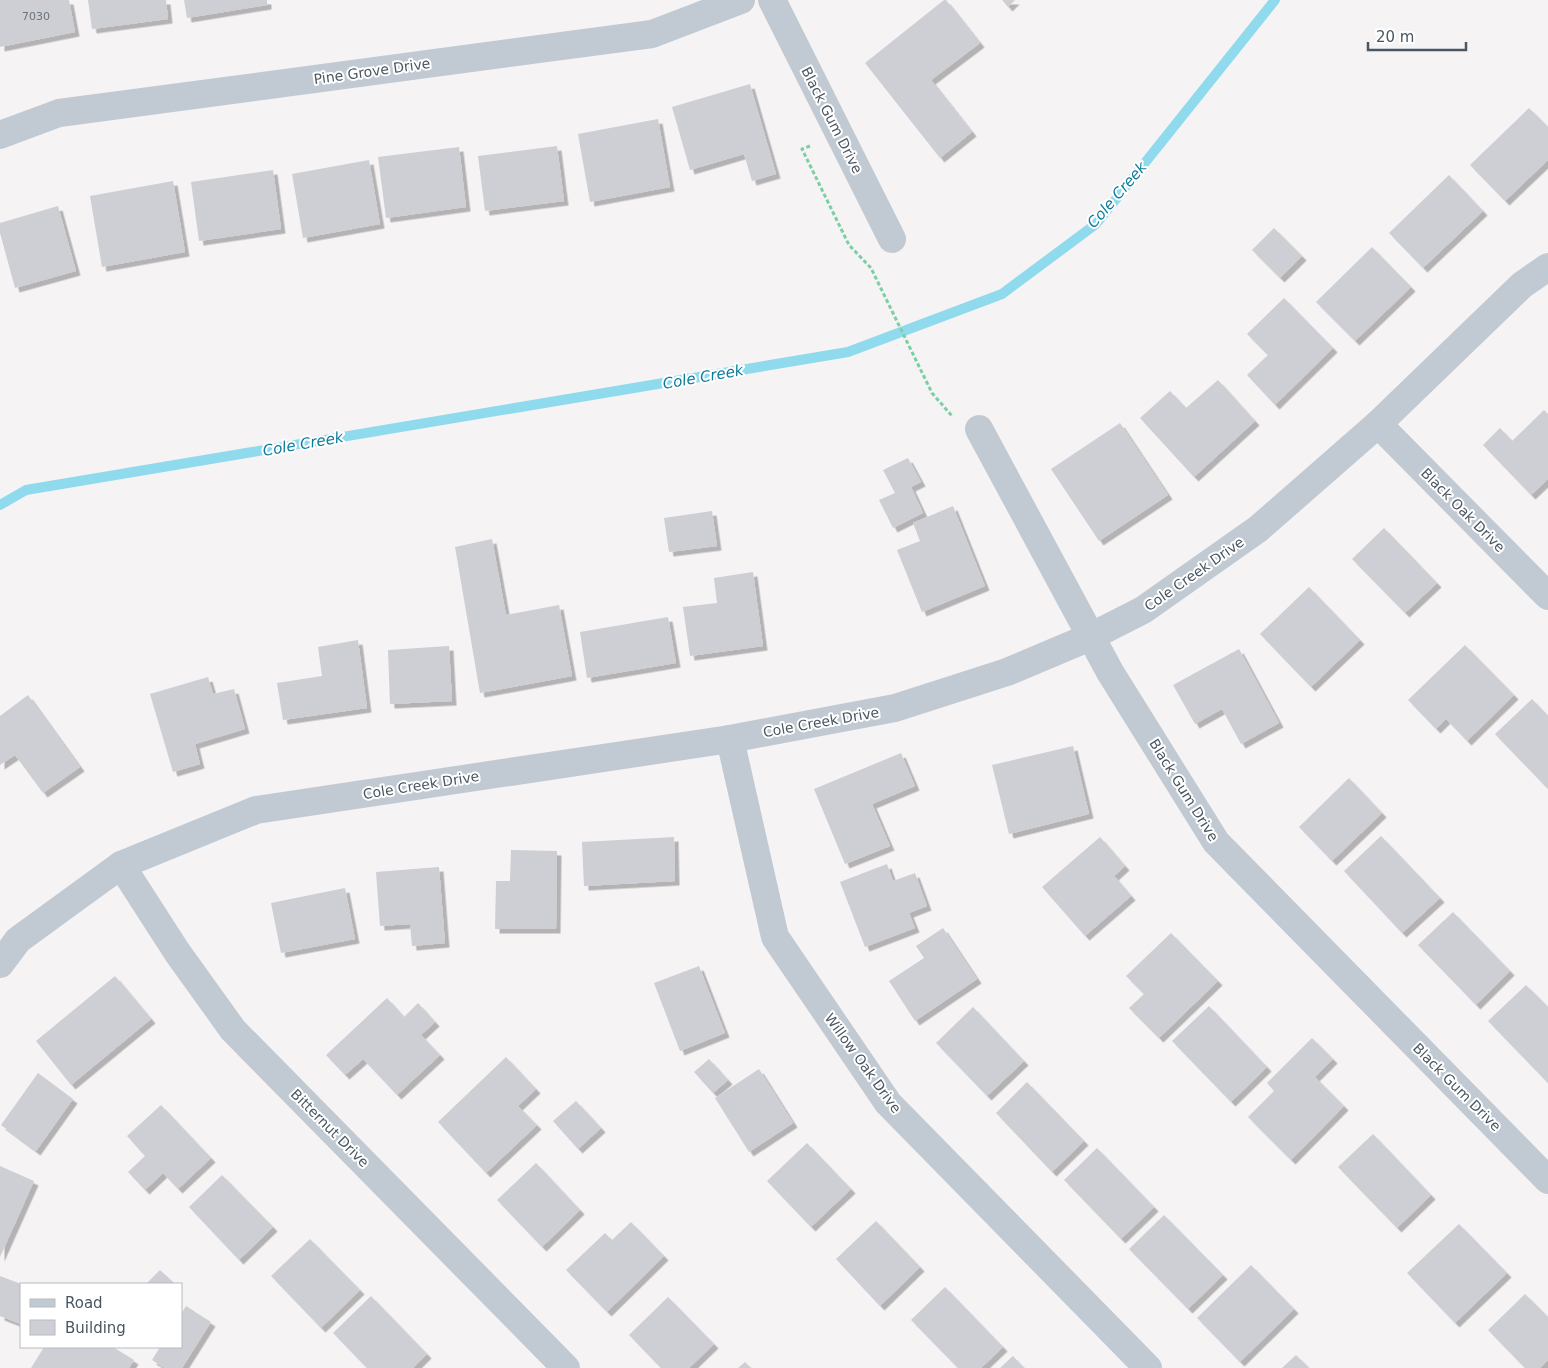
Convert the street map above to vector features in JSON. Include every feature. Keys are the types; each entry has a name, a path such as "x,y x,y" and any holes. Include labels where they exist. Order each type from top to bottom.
{"street":[{"name":"Pine Grove Drive","path":"0,135 59,113 652,34 742,0"},
{"name":"Black Gum Drive","path":"772,0 892,239"},
{"name":"Cole Creek Drive","path":"0,964 18,940 121,865 256,810 730,739 895,708 1007,672 1090,637 1143,610 1258,530 1378,424 1522,285 1548,267"},
{"name":"Black Oak Drive","path":"1378,424 1548,596"},
{"name":"Black Gum Drive","path":"979,429 1090,637 1216,842 1548,1180"},
{"name":"Willow Oak Drive","path":"730,739 775,937 888,1103 1148,1368"},
{"name":"Bitternut Drive","path":"121,865 178,952 233,1030 566,1368"}],"path":[{"path":"838,133 802,150 849,245 871,268 932,393"}],"building":[{"path":"0,0 69,0 75,32 0,47"},
{"path":"88,0 166,0 168,19 92,29"},
{"path":"184,0 267,0 267,5 187,18"},
{"path":"946,0 980,43 931,80 972,132 940,158 865,63"},
{"path":"1002,0 1015,0 1008,7"},
{"path":"750,84 776,174 752,181 744,154 690,170 672,107"},
{"path":"1529,108 1548,127 1548,160 1505,201 1470,165"},
{"path":"658,119 670,187 590,202 578,134"},
{"path":"557,146 564,201 485,211 478,156"},
{"path":"459,147 466,207 386,218 378,157"},
{"path":"369,160 380,224 303,238 292,174"},
{"path":"273,170 281,229 199,241 191,182"},
{"path":"1449,175 1483,211 1423,268 1389,233"},
{"path":"173,181 185,252 102,267 90,196"},
{"path":"58,206 76,271 15,288 0,233 0,223"},
{"path":"1274,228 1302,256 1280,278 1252,250"},
{"path":"1372,247 1411,287 1355,341 1316,302"},
{"path":"1284,298 1333,348 1275,405 1247,375 1268,355 1247,334"},
{"path":"1218,380 1255,421 1194,477 1140,418 1170,391 1186,408"},
{"path":"1544,410 1548,414 1548,479 1531,495 1483,445 1500,428 1512,441"},
{"path":"1120,423 1168,495 1099,541 1051,469"},
{"path":"908,458 921,482 911,487 923,513 893,528 879,500 895,493 883,470"},
{"path":"953,506 985,586 922,612 897,550 920,541 913,523"},
{"path":"712,511 717,546 669,552 664,518"},
{"path":"1384,528 1437,583 1405,613 1352,559"},
{"path":"492,539 506,615 559,605 572,676 480,693 455,547"},
{"path":"753,572 763,646 690,656 683,607 717,603 714,578"},
{"path":"1309,587 1360,640 1311,687 1260,634"},
{"path":"668,617 676,663 587,678 580,632"},
{"path":"358,640 367,708 283,720 277,683 322,676 318,647"},
{"path":"1465,645 1514,695 1467,741 1446,719 1436,729 1408,700"},
{"path":"449,646 452,701 390,704 388,650"},
{"path":"1239,649 1279,723 1241,744 1222,709 1195,724 1173,685"},
{"path":"208,677 213,694 234,689 245,729 195,744 200,764 173,772 150,694"},
{"path":"28,695 80,767 43,793 15,755 0,765 0,716"},
{"path":"1532,699 1548,716 1548,789 1495,734"},
{"path":"1073,746 1089,814 1009,834 992,765"},
{"path":"901,753 915,786 872,804 890,846 845,864 814,789"},
{"path":"1349,778 1382,813 1332,861 1299,827"},
{"path":"1381,836 1440,898 1402,933 1344,871"},
{"path":"674,837 675,881 584,886 582,842"},
{"path":"1100,837 1125,866 1114,876 1131,896 1085,936 1042,887"},
{"path":"511,850 557,851 556,929 495,929 496,881 510,881"},
{"path":"887,864 893,881 915,873 927,906 909,913 915,928 865,947 840,882"},
{"path":"439,867 445,943 412,946 410,924 380,926 376,872"},
{"path":"345,888 355,939 281,953 271,903"},
{"path":"1453,912 1510,971 1476,1005 1418,945"},
{"path":"943,928 977,979 915,1021 889,981 924,958 916,946"},
{"path":"1171,933 1218,981 1159,1038 1129,1008 1144,994 1126,976"},
{"path":"699,966 725,1033 680,1051 654,983"},
{"path":"115,976 151,1019 71,1085 36,1041"},
{"path":"1526,985 1548,1007 1548,1083 1488,1021"},
{"path":"387,998 404,1017 418,1003 435,1022 421,1035 440,1055 397,1095 363,1059 345,1075 326,1055"},
{"path":"1209,1006 1267,1067 1231,1102 1172,1041"},
{"path":"973,1007 1024,1061 987,1096 936,1043"},
{"path":"1312,1038 1333,1059 1315,1077 1344,1106 1291,1160 1248,1117 1274,1091 1267,1083"},
{"path":"506,1057 536,1089 518,1106 537,1125 486,1173 438,1122"},
{"path":"709,1059 728,1080 713,1093 694,1072"},
{"path":"759,1069 793,1123 749,1152 715,1098"},
{"path":"38,1073 73,1099 36,1151 1,1125"},
{"path":"1027,1082 1084,1141 1052,1172 996,1113"},
{"path":"576,1101 601,1128 578,1149 553,1121"},
{"path":"161,1105 211,1158 178,1189 163,1173 145,1190 128,1172 145,1156 127,1136"},
{"path":"1373,1134 1431,1195 1397,1228 1338,1167"},
{"path":"807,1143 851,1189 811,1227 767,1181"},
{"path":"1097,1148 1154,1207 1121,1239 1064,1180"},
{"path":"536,1163 580,1210 542,1247 497,1200"},
{"path":"0,1166 34,1181 0,1257"},
{"path":"222,1175 273,1227 239,1260 189,1207"},
{"path":"1164,1215 1223,1275 1188,1309 1129,1249"},
{"path":"876,1221 920,1267 880,1306 836,1259"},
{"path":"631,1222 664,1256 607,1312 566,1270 605,1233 612,1240"},
{"path":"1459,1224 1507,1273 1455,1323 1407,1273"},
{"path":"310,1239 360,1290 321,1328 271,1276"},
{"path":"1251,1265 1294,1309 1240,1362 1197,1318"},
{"path":"160,1270 174,1283 147,1283"},
{"path":"0,1276 20,1284 20,1324 0,1316"},
{"path":"945,1287 1003,1347 981,1368 958,1368 911,1320"},
{"path":"1525,1294 1548,1317 1548,1360 1540,1368 1525,1368 1488,1330"},
{"path":"371,1296 427,1354 413,1368 367,1368 333,1333"},
{"path":"668,1297 714,1344 689,1368 661,1368 629,1335"},
{"path":"186,1306 211,1322 182,1368 165,1368 152,1360 159,1348 182,1348 182,1312"},
{"path":"43,1348 115,1348 134,1360 129,1368 31,1368"},
{"path":"1296,1355 1309,1368 1282,1368"},
{"path":"1013,1356 1024,1368 1000,1368"},
{"path":"745,1362 751,1368 738,1368"}],"waterway":[{"name":"Cole Creek","path":"0,505 26,490 848,352 1002,294 1096,224 1275,0"}]}
